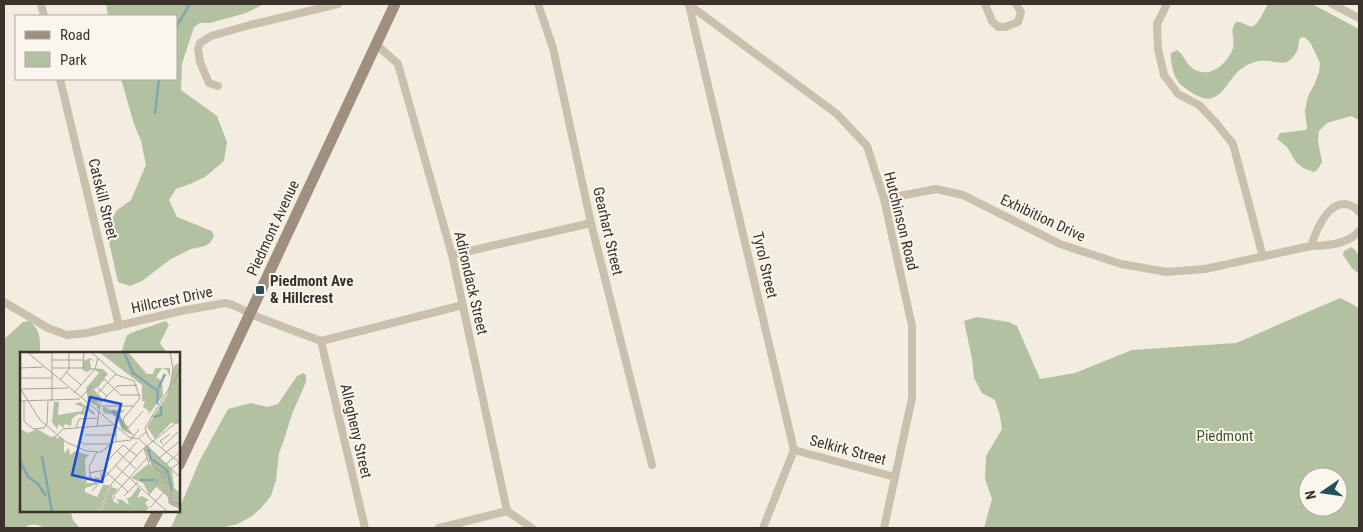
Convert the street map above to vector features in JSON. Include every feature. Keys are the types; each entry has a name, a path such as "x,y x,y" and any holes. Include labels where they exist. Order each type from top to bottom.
{"main road":[{"name":"Piedmont Avenue","path":"180,463 395,4"},
{"path":"150,528 158,512"}],"street":[{"path":"218,86 209,82 200,62 198,49 200,43 211,36 250,24 338,4"},
{"name":"Gearhart Street","path":"538,4 553,48 591,223 652,465"},
{"name":"Hutchinson Road","path":"689,4 837,114 867,146 884,199 912,326 912,398 884,528"},
{"name":"Tyrol Street","path":"689,4 794,450"},
{"path":"984,4 992,21 998,27 1005,28 1018,22 1021,12 1016,4"},
{"path":"1167,4 1157,24 1158,49 1164,75 1178,94 1199,105 1233,144 1262,257"},
{"path":"1332,4 1359,18"},
{"name":"Adirondack Street","path":"376,44 398,64 452,255 507,511"},
{"name":"Catskill Street","path":"60,80 119,326"},
{"name":"Exhibition Drive","path":"884,199 936,189 963,195 1060,244 1121,264 1167,272 1205,269 1311,246 1323,246 1354,237 1359,231"},
{"path":"1311,246 1315,233 1334,206 1340,204 1352,205 1359,212"},
{"path":"452,255 591,223"},
{"name":"Hillcrest Drive","path":"4,302 48,328 67,335 87,333 225,303 233,304 260,318 321,340"},
{"path":"321,340 463,304"},
{"name":"Allegheny Street","path":"321,340 365,528"},
{"path":"763,528 794,450"},
{"name":"Selkirk Street","path":"794,450 895,477"},
{"path":"439,528 507,511 532,528"}],"green space":[{"path":"106,4 264,4 246,13 210,23 200,23 194,27 182,64 181,90 217,116 227,142 224,161 205,177 176,189 169,200 177,217 212,231 214,236 210,243 205,246 191,249 171,259 142,281 130,286 118,282 109,242 109,225 116,211 131,200 146,165 141,141 121,80 178,80 178,15 108,15"},
{"path":"1268,4 1312,4 1359,29 1359,120 1351,116 1327,123 1319,131 1318,141 1322,162 1314,172 1303,168 1296,162 1287,147 1277,139 1280,133 1306,130 1307,127 1305,111 1308,96 1319,72 1320,63 1311,44 1304,37 1300,38 1297,51 1289,61 1282,63 1260,61 1249,64 1238,71 1219,94 1208,99 1200,97 1181,85 1173,70 1171,53 1177,50 1191,67 1198,71 1209,72 1220,67 1228,58 1233,48 1233,31 1236,22 1251,27 1255,25"},
{"path":"1351,247 1355,249 1358,255 1359,274 1343,255 1344,251"},
{"name":"Piedmont","path":"1340,298 1356,306 1359,310 1359,528 984,528 992,499 985,479 986,456 1002,429 995,400 982,393 974,378 964,321 977,317 1009,322 1017,326 1040,379 1075,373 1132,350 1236,343"},
{"path":"29,321 38,331 40,352 20,352 20,512 72,512 73,520 80,528 44,528 30,525 25,528 4,528 4,339 23,322"},
{"path":"166,321 169,325 160,343 166,352 121,352 127,335"},
{"path":"303,373 306,375 306,382 292,414 279,453 276,480 271,496 252,516 238,524 221,528 171,528 178,512 180,512 180,507 200,460 228,409 251,403 267,407 278,404 297,376"}],"waterway":[{"path":"178,24 190,4"},
{"path":"155,113 159,80"}],"place":[{"name":"Piedmont Ave & Hillcrest","path":"260,290"}]}
